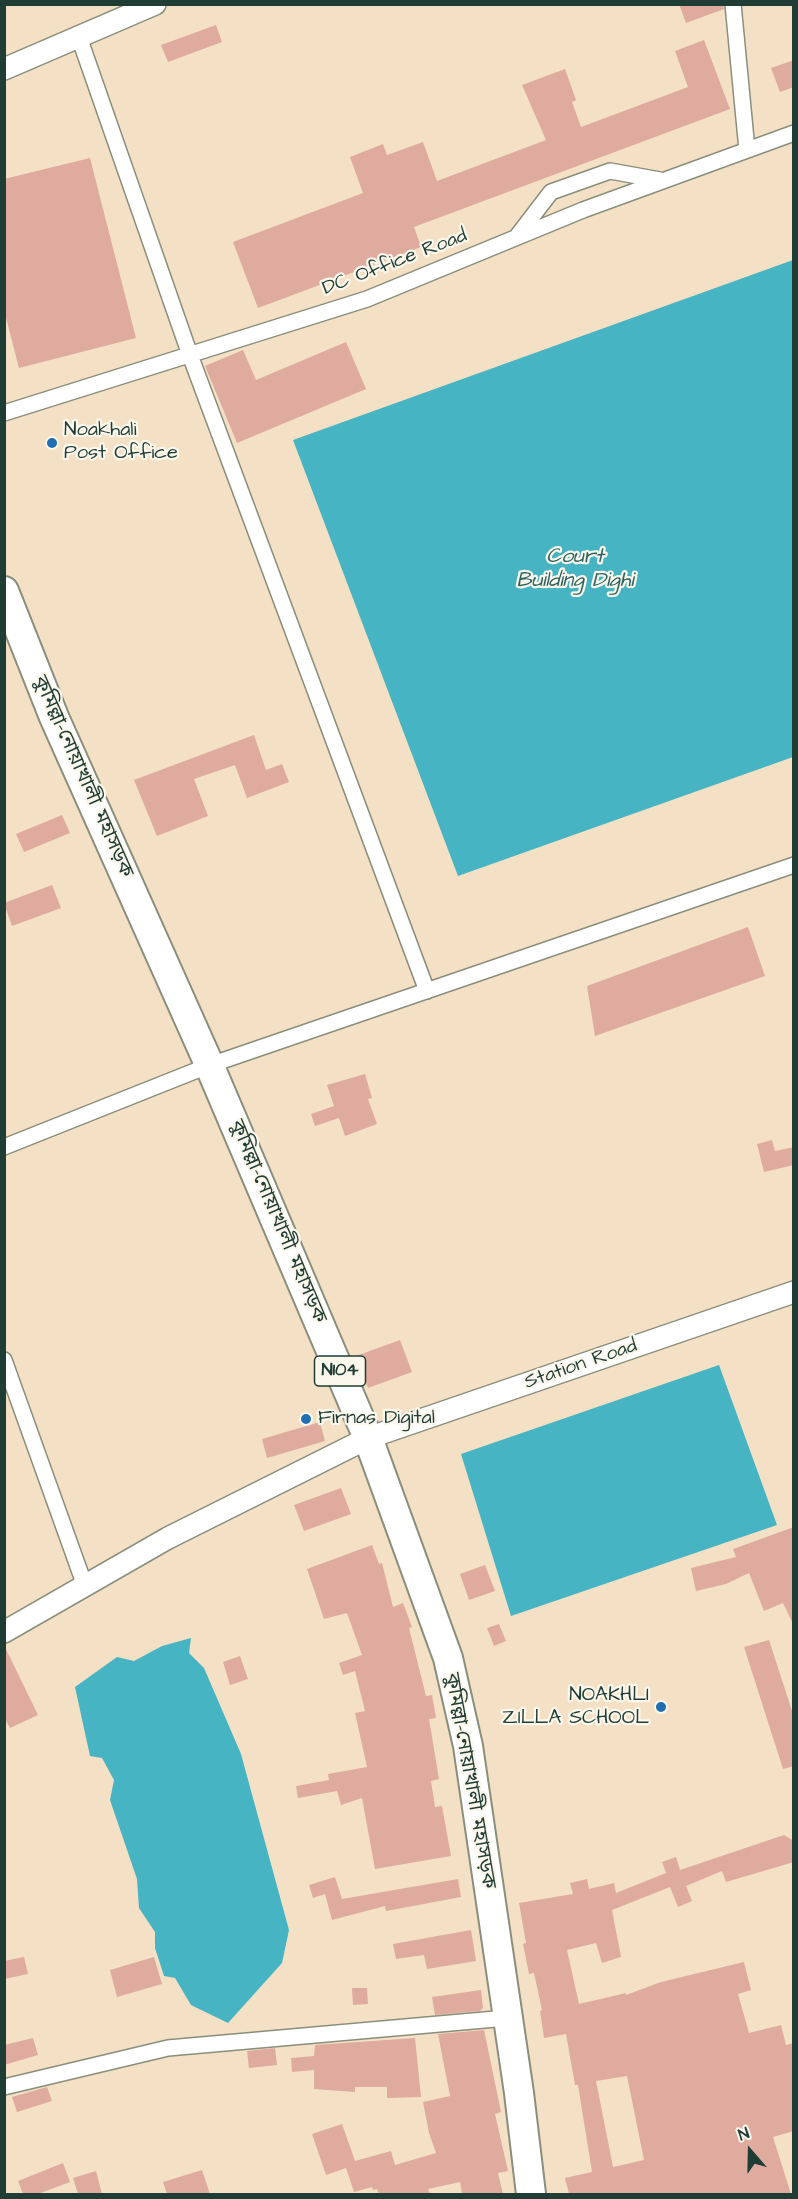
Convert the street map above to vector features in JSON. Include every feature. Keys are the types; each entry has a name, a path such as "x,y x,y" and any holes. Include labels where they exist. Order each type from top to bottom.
{"highway":[{"name":"কুমিল্লা–নোয়াখালী মহাসড়ক","path":"4,591 54,717 210,1065 368,1438 448,1658 468,1746 531,2194"}],"street":[{"path":"4,69 155,4"},
{"path":"733,4 747,150"},
{"path":"79,37 190,355 427,991"},
{"name":"DC Office Road","path":"4,413 367,299 516,237 794,133"},
{"path":"516,237 551,192 610,171 662,181"},
{"path":"4,1147 210,1065 794,865"},
{"name":"Station Road","path":"4,1632 168,1538 368,1438 794,1292"},
{"path":"4,1360 85,1586"},
{"path":"4,2087 168,2048 507,2018"}],"water":[{"name":"Court Building Dighi","path":"793,260 793,757 458,876 293,440"},
{"path":"719,1365 777,1525 511,1616 461,1454"},
{"path":"191,1638 189,1653 204,1668 241,1754 289,1930 282,1963 228,2023 191,2005 175,1978 164,1976 155,1948 155,1932 139,1908 137,1879 110,1800 114,1780 102,1758 90,1756 75,1687 117,1657 134,1661 162,1646"}],"building":[{"path":"679,4 723,4 724,9 686,23"},
{"path":"216,25 222,42 168,62 161,45"},
{"path":"704,40 730,109 414,227 421,247 258,308 233,242 363,193 350,157 383,144 387,155 423,142 437,181 546,140 522,85 565,69 576,100 572,102 581,127 688,87 675,51"},
{"path":"794,60 794,87 780,92 771,68"},
{"path":"90,158 136,338 19,368 4,310 4,179"},
{"path":"346,342 366,389 237,443 205,366 243,350 256,380"},
{"path":"254,735 266,770 282,764 289,782 247,798 235,765 194,779 208,816 157,836 134,780"},
{"path":"62,815 70,833 24,852 16,834"},
{"path":"52,885 61,908 12,926 4,903"},
{"path":"748,927 765,976 595,1036 587,986"},
{"path":"365,1074 372,1098 368,1099 377,1124 345,1136 339,1118 315,1126 311,1114 334,1106 327,1085"},
{"path":"772,1140 775,1151 794,1147 794,1165 764,1172 757,1144"},
{"path":"400,1340 412,1372 368,1388 356,1356"},
{"path":"320,1422 325,1441 267,1458 262,1439"},
{"path":"341,1488 351,1514 304,1531 294,1505"},
{"path":"794,1527 794,1626 783,1603 764,1611 749,1573 726,1584 696,1591 691,1568 736,1557 733,1549"},
{"path":"372,1545 379,1564 382,1563 393,1607 403,1603 412,1627 409,1628 426,1696 432,1695 436,1718 429,1719 439,1779 431,1781 435,1807 442,1806 451,1856 375,1869 362,1798 341,1805 337,1791 298,1798 296,1786 329,1780 328,1774 367,1767 355,1713 365,1711 355,1671 343,1675 339,1663 362,1655 347,1613 324,1619 307,1569"},
{"path":"485,1565 495,1591 469,1600 460,1574"},
{"path":"499,1624 506,1641 494,1646 487,1628"},
{"path":"769,1640 794,1717 794,1766 783,1769 744,1647"},
{"path":"4,1645 38,1715 10,1728 4,1717"},
{"path":"240,1656 248,1679 230,1685 223,1662"},
{"path":"784,1835 794,1841 794,1862 726,1882 722,1871 686,1886 692,1901 678,1907 670,1887 612,1910 621,1957 602,1963 596,1943 567,1950 579,2004 626,1993 626,1995 661,1982 744,1962 751,1990 738,1994 749,2033 781,2025 786,2045 794,2043 794,2131 773,2137 791,2194 569,2194 565,2178 592,2172 578,2085 575,2085 566,2034 544,2038 540,2011 542,2010 534,1973 529,1974 523,1944 526,1943 519,1903 573,1894 570,1883 587,1879 589,1889 614,1883 616,1893 666,1873 662,1862 676,1857 680,1870","holes":["627,2076 644,2160 613,2167 596,2081"]},
{"path":"335,1877 342,1899 458,1879 461,1897 386,1911 385,1906 332,1920 325,1894 313,1898 309,1885"},
{"path":"471,1930 476,1961 427,1969 424,1955 396,1959 393,1944"},
{"path":"24,1957 28,1974 4,1979 4,1961"},
{"path":"154,1957 162,1984 117,1997 110,1970"},
{"path":"352,1988 367,1988 368,2004 353,2005"},
{"path":"481,1990 483,2008 480,2011 435,2015 432,1997"},
{"path":"484,2030 501,2112 495,2114 508,2171 498,2173 503,2194 462,2194 460,2182 428,2189 430,2194 379,2194 377,2189 373,2190 372,2187 354,2192 346,2168 326,2175 312,2134 342,2124 355,2161 391,2151 395,2165 436,2153 429,2133 423,2102 450,2096 438,2034"},
{"path":"33,2038 38,2055 4,2065 4,2045"},
{"path":"415,2038 421,2097 387,2098 387,2087 355,2087 355,2092 314,2089 314,2070 292,2072 291,2058 314,2056 315,2045"},
{"path":"275,2048 277,2065 249,2068 247,2051"},
{"path":"47,2087 52,2101 17,2112 12,2097"},
{"path":"63,2163 70,2182 38,2194 23,2194 18,2181"},
{"path":"202,2170 210,2194 167,2194 163,2182"},
{"path":"96,2171 102,2194 78,2194 73,2178"}],"place":[{"name":"Noakhali Post Office","path":"52,443"},
{"name":"Firnas Digital","path":"306,1419"},
{"name":"NOAKHLI ZILLA SCHOOL","path":"661,1707"}]}
